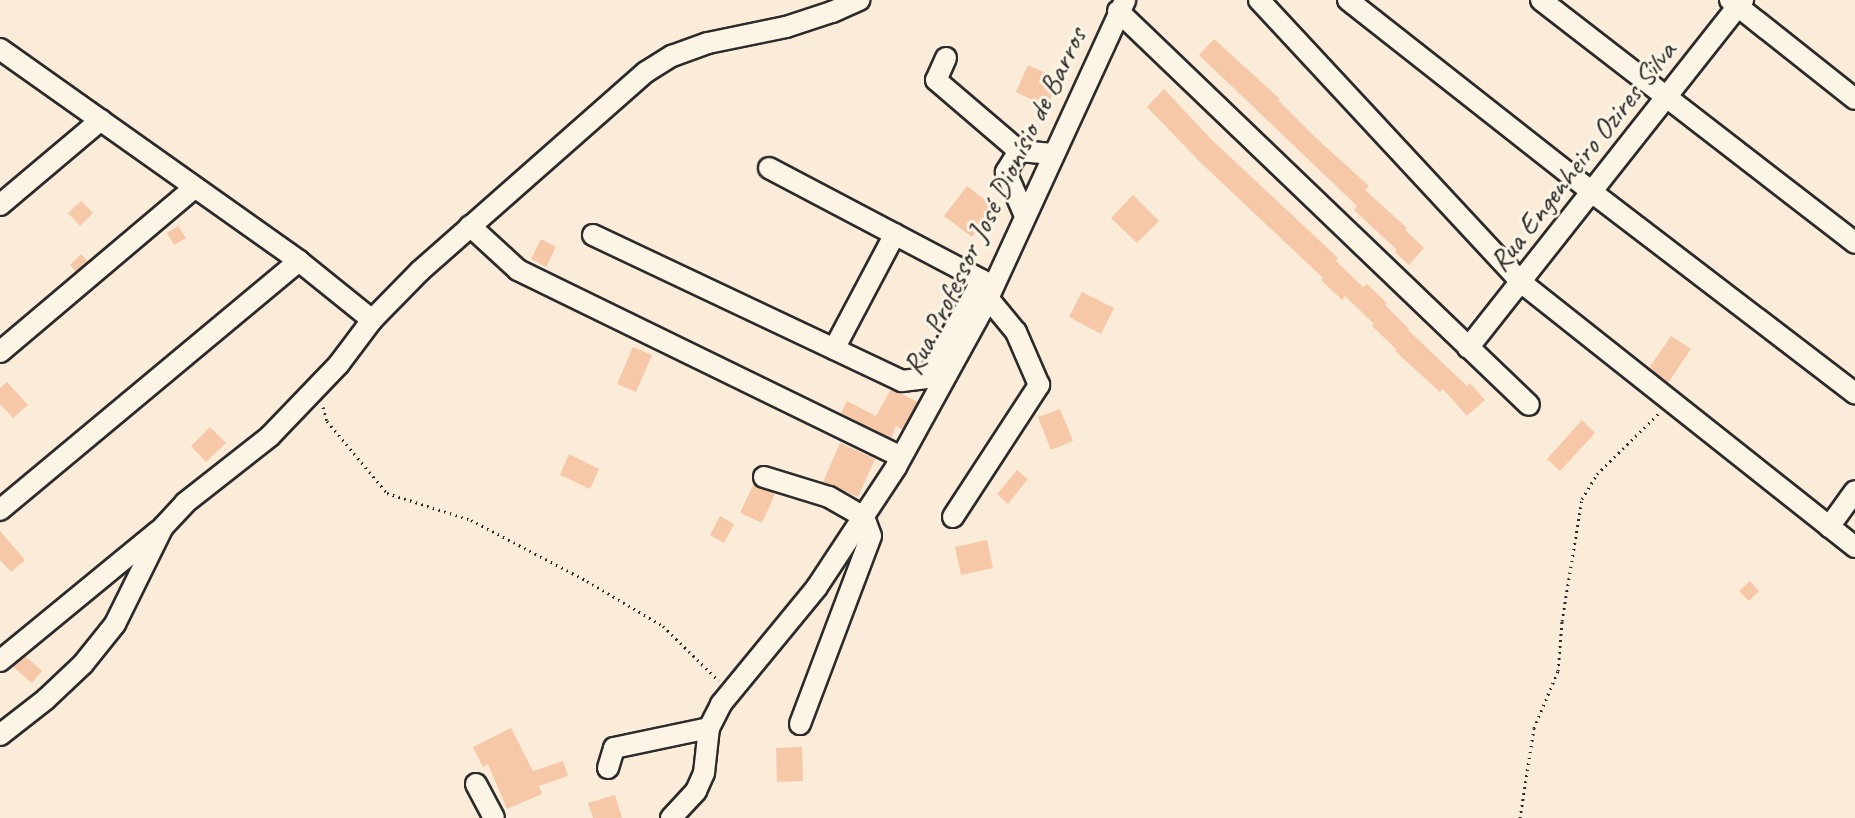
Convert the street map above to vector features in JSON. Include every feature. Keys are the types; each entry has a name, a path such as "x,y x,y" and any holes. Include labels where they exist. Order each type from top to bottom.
{"street":[{"path":"0,661 163,527 184,503 270,436 317,388 372,320 420,271 646,72 672,56 708,43 786,27 836,4 859,0"},
{"path":"1258,0 1522,282 1855,547"},
{"path":"1348,0 1593,193 1855,393"},
{"path":"1541,0 1855,243"},
{"path":"1737,2 1855,99"},
{"name":"Rua Engenheiro Ozires Silva","path":"1468,348 1593,193 1737,2"},
{"path":"1122,6 1468,348 1529,405"},
{"name":"Rua Professor José Dionísio de Barros","path":"671,818 696,791 704,772 709,728 713,717 816,587 848,535 864,517 902,457 1025,216 1122,6"},
{"path":"2,54 101,120 299,261 372,320"},
{"path":"946,58 936,80 1019,151 1053,154"},
{"path":"0,205 101,120"},
{"path":"1019,151 1006,172 1025,216"},
{"path":"769,168 895,234 988,288 1016,332 1039,385 953,517"},
{"path":"0,352 195,187"},
{"path":"470,226 518,270 902,457"},
{"path":"834,349 895,234"},
{"path":"593,235 902,381 927,378 988,288"},
{"path":"0,510 299,261"},
{"path":"764,477 829,497 864,517 871,536 800,724"},
{"path":"1829,527 1855,491"},
{"path":"0,735 46,699 83,664 115,624 163,527"},
{"path":"608,768 614,748 709,728"},
{"path":"476,784 494,818"}],"path":[{"path":"317,388 327,421 387,493 471,520 587,581 663,626 731,692"},
{"path":"1520,818 1534,728 1558,671 1562,621 1582,500 1597,474 1671,402"}],"building":[{"path":"1214,39 1280,99 1278,100 1315,137 1369,186 1365,190 1407,228 1405,230 1424,248 1409,265 1395,252 1397,250 1354,210 1357,206 1199,55"},
{"path":"1028,65 1059,79 1047,107 1016,92"},
{"path":"1164,89 1212,140 1338,258 1336,261 1363,287 1367,284 1387,303 1385,305 1408,330 1467,386 1470,383 1485,400 1467,416 1443,389 1440,392 1395,351 1397,350 1372,326 1374,324 1345,296 1342,300 1321,280 1323,278 1199,161 1147,107"},
{"path":"967,186 1002,213 986,233 979,227 972,237 944,216"},
{"path":"1133,195 1159,221 1137,243 1111,218"},
{"path":"81,201 93,213 80,226 68,213"},
{"path":"178,226 186,238 174,245 167,233"},
{"path":"541,239 556,247 546,267 531,259"},
{"path":"81,254 88,262 76,272 70,265"},
{"path":"1082,292 1114,308 1101,334 1069,317"},
{"path":"1671,336 1691,349 1668,383 1649,368"},
{"path":"633,347 652,355 636,392 617,384"},
{"path":"7,382 28,405 13,418 0,404 0,388"},
{"path":"891,389 918,402 903,430 896,426 891,439 841,413 847,401 876,416"},
{"path":"1060,409 1073,441 1051,450 1038,417"},
{"path":"1582,420 1595,433 1560,471 1547,459"},
{"path":"210,427 226,443 206,462 191,446"},
{"path":"840,443 875,459 858,497 823,482"},
{"path":"569,454 599,469 590,489 560,475"},
{"path":"1017,470 1028,479 1008,504 997,494"},
{"path":"754,483 775,494 762,523 740,513"},
{"path":"720,516 734,524 724,543 710,535"},
{"path":"0,531 25,560 11,572 0,560"},
{"path":"987,540 993,568 961,575 955,547"},
{"path":"1750,581 1759,591 1749,601 1739,591"},
{"path":"25,656 42,671 32,683 13,667"},
{"path":"511,728 533,771 563,761 568,776 539,786 542,794 507,809 488,764 483,767 473,747"},
{"path":"802,747 803,781 777,782 776,748"},
{"path":"615,795 622,818 593,818 588,803"}]}
